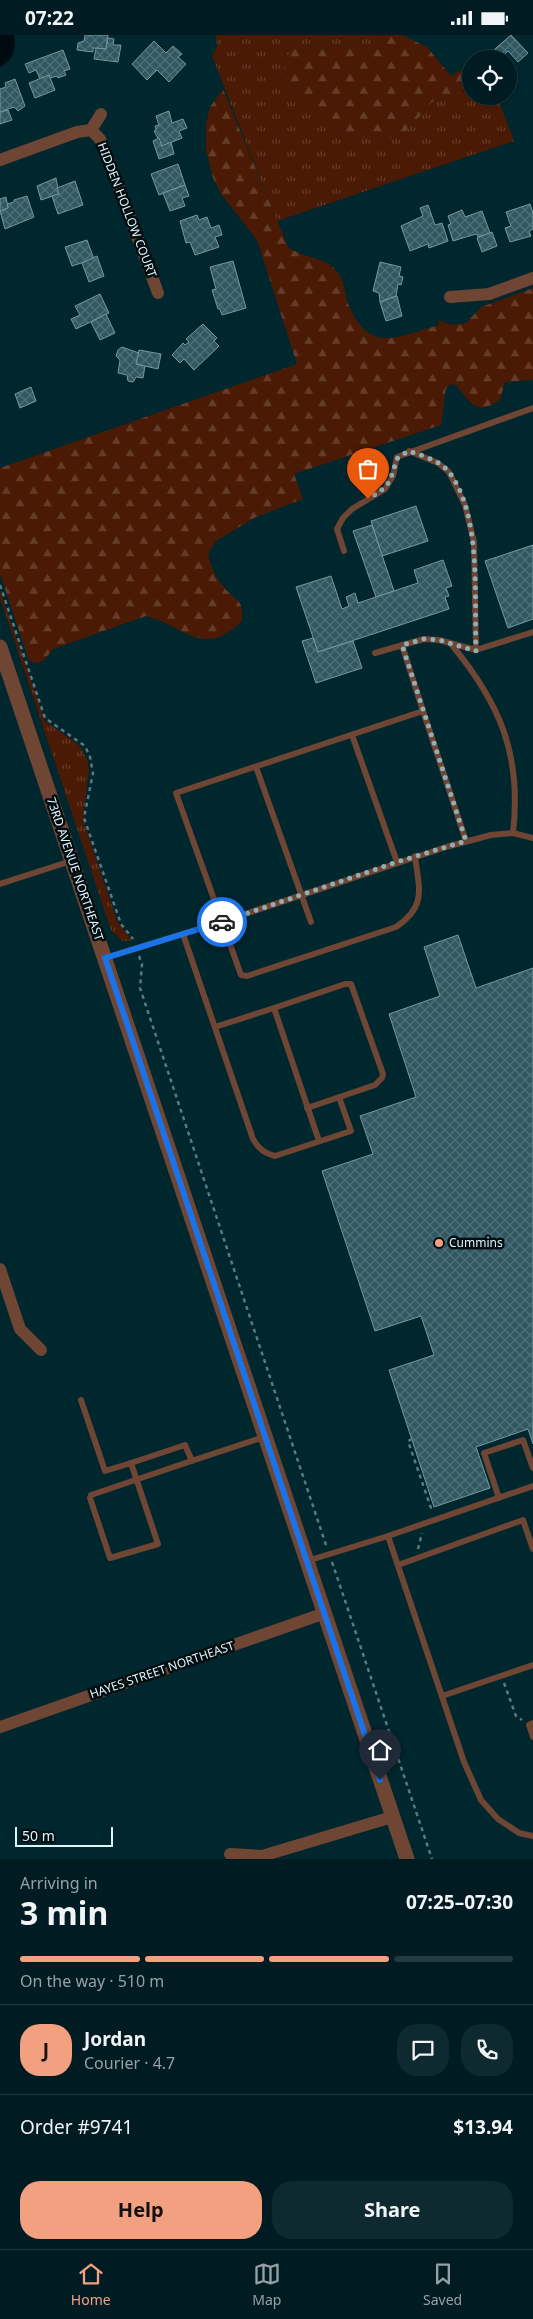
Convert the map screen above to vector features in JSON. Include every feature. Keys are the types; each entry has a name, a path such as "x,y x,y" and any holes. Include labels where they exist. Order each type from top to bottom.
{"street":[{"name":"HIDDEN HOLLOW COURT","path":"0,160 77,132 91,130 101,114"},
{"name":"HIDDEN HOLLOW COURT","path":"91,130 100,139 106,153 158,293"},
{"path":"450,297 489,294 533,278"},
{"name":"73RD AVENUE NORTHEAST","path":"0,647 407,1859"},
{"path":"0,1269 20,1329 40,1350"},
{"name":"HAYES STREET NORTHEAST","path":"0,1727 325,1613"},
{"path":"230,1854 262,1856 392,1817"}],"lane":[{"path":"344,551 337,529 343,518 352,509 385,489 393,476 398,457 409,451 533,408"},
{"path":"409,451 438,463 449,472 465,505 474,542 476,651"},
{"path":"375,653 424,639 476,651 533,632"},
{"path":"451,644 478,678 494,705 504,728 515,777 516,804 513,833"},
{"path":"402,645 466,841"},
{"path":"415,856 419,897 416,910 396,927 247,976 242,975 238,971 176,793 423,711"},
{"path":"352,735 397,862"},
{"path":"256,767 311,922"},
{"path":"105,958 302,896 397,862 466,841 513,833 533,838"},
{"path":"0,884 72,861"},
{"path":"183,934 258,1148 275,1156 351,1131 339,1097"},
{"path":"215,1027 345,984 351,984 383,1074 382,1078 375,1085 307,1108"},
{"path":"274,1008 319,1141"},
{"path":"81,1401 105,1471 185,1445 192,1461"},
{"path":"131,1463 136,1479 158,1544 110,1558 90,1498 91,1495 136,1479 265,1436"},
{"path":"499,1497 484,1453 523,1440 533,1468"},
{"path":"307,1561 388,1536 533,1486"},
{"path":"398,1565 523,1520 533,1549"},
{"path":"388,1536 464,1762 481,1801 498,1819 519,1833 533,1836"},
{"path":"442,1696 533,1665"},
{"path":"531,1724 533,1737"}],"path":[{"path":"0,585 45,718 85,746 90,757 93,773 84,818 121,924 131,935 137,948 142,964 140,988 432,1859"},
{"path":"412,1439 408,1441 435,1520"},
{"path":"416,1558 425,1523"},
{"path":"502,1676 516,1716 531,1724"}],"green space":[{"path":"216,35 377,35 380,46 377,50 348,43 303,45 294,49 288,81 302,94 317,115 362,138 390,138 407,131 432,102 462,91 462,105 500,105 514,141 277,221 212,56 217,47"},
{"path":"377,35 402,35 427,47 451,76 462,69 462,91 432,102 407,131 390,138 362,138 334,133 317,115 302,94 288,81 284,66 287,56 294,49 303,45 348,43 377,50 380,46"},
{"path":"223,89 288,247 323,261 335,270 342,280 349,306 357,321 366,331 376,336 387,338 411,334 439,325 438,320 452,325 466,323 481,307 533,288 533,380 505,382 500,400 485,407 475,406 456,385 451,384 446,388 441,425 294,474 303,499 256,517 216,541 208,554 218,579 242,608 242,621 229,632 217,638 205,639 195,637 146,616 53,649 44,660 38,663 29,661 0,574 0,468 297,364 257,240 221,194 213,178 206,150 206,125 210,107"},
{"path":"0,590 45,721 79,745 87,759 89,770 83,820 117,921 132,941 122,941 111,930 0,598"}],"shaded area":[{"path":"0,35 14,35 15,45 11,57 0,67"}],"building":[{"path":"85,35 108,35 106,49 93,48 93,52 77,50 78,43 84,41"},
{"path":"511,35 528,53 518,62 517,50 494,50"},
{"path":"108,38 114,39 113,45 121,45 118,62 94,59 96,48 106,49"},
{"path":"154,41 166,53 173,46 182,54 178,57 186,64 169,82 157,70 147,80 132,64"},
{"path":"63,50 70,69 64,71 66,75 50,78 49,75 40,79 36,70 29,73 25,64"},
{"path":"49,75 55,90 35,98 29,83"},
{"path":"15,79 25,106 18,111 14,107 0,112 0,89 6,87 5,83"},
{"path":"8,110 12,120 0,124 0,112"},
{"path":"169,111 172,123 183,119 187,128 179,131 182,138 162,146 154,131 156,130 155,126 159,125 156,116"},
{"path":"159,138 162,146 171,142 174,154 159,159 153,141"},
{"path":"178,164 185,185 159,195 151,174"},
{"path":"56,178 59,194 41,200 37,186"},
{"path":"75,181 83,205 58,214 52,196 59,194 57,188"},
{"path":"185,185 189,196 182,198 185,206 170,211 163,193"},
{"path":"27,196 34,217 5,229 0,211 8,208 7,204 14,202 14,200"},
{"path":"6,197 8,208 0,211 0,199"},
{"path":"530,204 533,213 533,229 529,231 531,236 510,242 505,228 511,226 506,212"},
{"path":"428,205 435,225 442,223 448,241 429,248 428,244 410,251 401,226 423,216 420,208"},
{"path":"462,210 465,217 482,211 490,233 478,237 477,234 453,241 448,225 451,224 448,216"},
{"path":"197,215 199,220 207,217 211,228 219,225 222,235 215,237 219,247 195,255 190,242 186,243 180,221"},
{"path":"492,232 497,246 482,252 477,238"},
{"path":"87,240 94,259 72,266 65,247"},
{"path":"97,256 104,276 89,282 82,263"},
{"path":"233,261 246,308 222,315 212,290 216,289 210,267"},
{"path":"380,262 401,267 399,276 403,277 401,285 398,284 396,296 380,302 379,293 373,291"},
{"path":"100,294 109,313 76,329 71,319 80,315 75,306"},
{"path":"397,296 402,316 386,321 380,302"},
{"path":"106,314 115,333 100,340 91,322"},
{"path":"203,324 217,338 214,341 219,346 194,370 184,359 180,363 172,355 183,343 185,345 189,342 186,339"},
{"path":"122,347 139,353 136,364 145,366 143,378 136,377 133,382 128,381 127,375 118,373 120,360 116,356 118,350"},
{"path":"139,350 161,354 158,369 136,364"},
{"path":"31,387 36,401 20,408 15,394"},
{"path":"416,506 428,541 382,556 371,521"},
{"path":"372,525 394,591 376,597 353,531"},
{"path":"533,545 533,619 508,628 485,561"},
{"path":"443,560 452,586 446,588 449,596 445,597 449,609 318,652 296,587 331,576 342,609 349,606 346,597 355,593 358,603 418,583 414,570"},
{"path":"313,638 318,652 353,641 362,668 316,683 302,641"},
{"name":"Cummins","path":"458,935 476,988 533,968 533,1444 528,1429 476,1447 490,1488 434,1507 389,1370 434,1355 421,1316 375,1331 322,1171 373,1154 360,1116 416,1097 389,1014 440,996 424,947"}],"way so far":[{"path":"222,922 397,862 466,841 402,645 424,639 439,640 476,651 474,542 465,505 449,472 438,463 409,451 398,457 393,476 385,489 368,499"}],"place":[{"name":"Cummins","path":"439,1243"}],"route":[{"path":"222,922 105,958 380,1780"}]}
